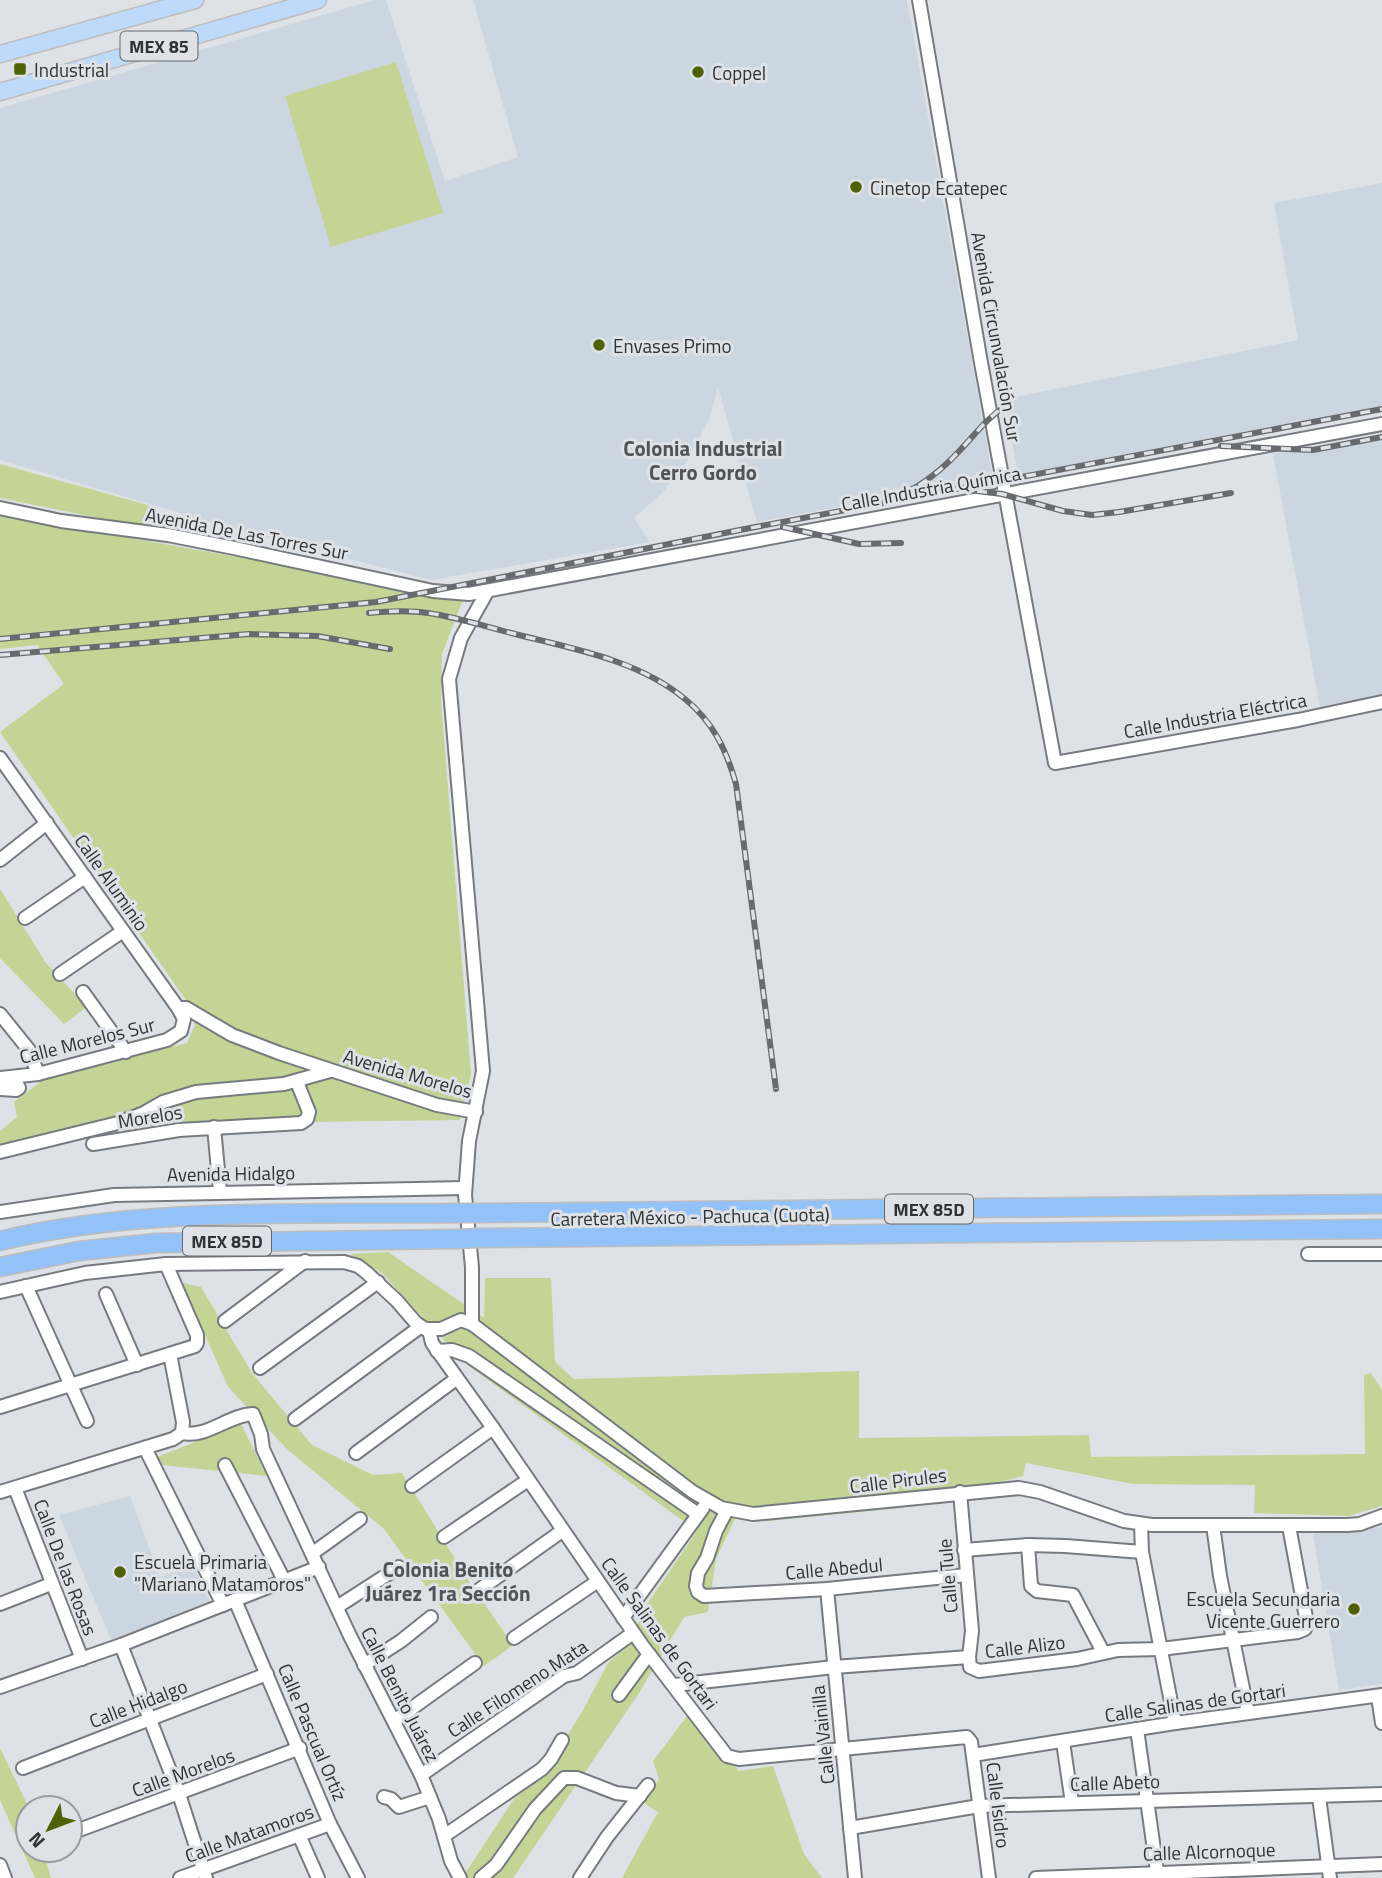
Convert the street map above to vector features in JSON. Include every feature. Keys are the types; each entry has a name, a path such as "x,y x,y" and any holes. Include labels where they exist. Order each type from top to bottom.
{"highway":[{"name":"Carretera México - Pachuca (Cuota)","path":"0,1241 71,1227 166,1218 1382,1204"},
{"name":"Carretera México - Pachuca (Cuota)","path":"0,1266 79,1251 156,1243 1382,1229"}],"main road":[{"name":"MEX 85","path":"0,54 195,0"},
{"name":"MEX 85","path":"0,92 318,0"}],"street":[{"name":"Avenida Circunvalación Sur","path":"919,0 1055,763"},
{"name":"Calle Industria Química","path":"487,592 1382,424"},
{"name":"Avenida De Las Torres Sur","path":"0,508 61,521 221,545 439,592 487,592"},
{"path":"295,1419 424,1328 441,1329 461,1320 472,1324 472,1267 465,1188 469,1141 483,1072 449,679 461,638 487,592"},
{"name":"Calle Industria Eléctrica","path":"1055,763 1298,720 1382,702"},
{"name":"Calle Aluminio","path":"0,758 5,775 47,823 178,1008 184,1019 181,1031"},
{"path":"0,860 47,823"},
{"path":"25,918 85,877"},
{"path":"60,974 122,931"},
{"path":"83,992 126,1052"},
{"name":"Avenida Morelos","path":"178,1008 186,1009 232,1035 330,1071 437,1105 476,1112"},
{"path":"0,1014 29,1050 38,1074"},
{"name":"Calle Morelos Sur","path":"0,1079 38,1074 126,1052 167,1040 181,1031"},
{"name":"Avenida Morelos","path":"0,1152 132,1119 163,1102 196,1092 297,1082 330,1071"},
{"path":"0,1079 20,1087 16,1090 0,1089"},
{"name":"Morelos","path":"93,1144 179,1130 301,1123 307,1119 309,1112 297,1082"},
{"path":"214,1127 220,1192"},
{"name":"Avenida Hidalgo","path":"0,1212 114,1195 465,1188"},
{"path":"1308,1254 1382,1254"},
{"path":"0,1292 85,1273 166,1264 306,1261 352,1263 378,1282 424,1328"},
{"path":"225,1321 306,1261"},
{"path":"0,1407 192,1348 197,1343 197,1335 166,1264"},
{"path":"260,1368 378,1282"},
{"path":"26,1286 87,1421"},
{"path":"106,1294 137,1364"},
{"name":"Calle Pirules","path":"472,1324 708,1502 727,1510 744,1513 776,1512 960,1492 1027,1488 1112,1518 1141,1524 1347,1525 1382,1516"},
{"name":"Calle Salinas de Gortari","path":"424,1328 456,1379 493,1428 633,1633 730,1758 964,1736 969,1738"},
{"path":"437,1351 452,1350 468,1356 698,1514"},
{"path":"0,1492 173,1439 182,1433 170,1354"},
{"path":"356,1453 456,1379"},
{"path":"531,1400 548,1382"},
{"name":"Calle Benito Juárez","path":"182,1433 198,1434 233,1418 253,1414 264,1449 337,1607 421,1775 451,1861 460,1878"},
{"path":"412,1486 493,1428"},
{"name":"Calle Pascual Ortíz","path":"145,1447 267,1674 330,1824 358,1878"},
{"path":"225,1465 284,1580"},
{"path":"444,1536 528,1480"},
{"name":"Calle De las Rosas","path":"15,1488 82,1659"},
{"name":"Calle Tule","path":"960,1492 972,1631 968,1657"},
{"path":"623,1618 708,1502"},
{"name":"Calle Abedul","path":"727,1510 696,1580 698,1592 704,1596 966,1575"},
{"path":"313,1553 360,1519"},
{"path":"1141,1524 1142,1552 1175,1723"},
{"path":"1213,1525 1220,1576 1248,1713"},
{"name":"Calle Alizo","path":"675,1685 834,1667 968,1657 970,1667 979,1671 1077,1659 1132,1648 1161,1649 1305,1629 1307,1623 1289,1526"},
{"path":"479,1590 562,1531"},
{"path":"964,1550 1028,1545 1142,1552"},
{"path":"1028,1545 1030,1583 1033,1588 1073,1595 1103,1652"},
{"path":"0,1687 121,1645 319,1567"},
{"path":"337,1607 399,1567"},
{"path":"514,1638 598,1581"},
{"path":"0,1604 51,1584"},
{"name":"Calle Vainilla","path":"827,1588 855,1878"},
{"path":"364,1665 431,1617"},
{"name":"Calle Filomeno Mata","path":"421,1775 564,1676 577,1673 633,1633"},
{"path":"121,1645 179,1794 205,1874"},
{"path":"619,1695 649,1654"},
{"path":"394,1721 475,1663"},
{"name":"Calle Hidalgo","path":"23,1768 267,1674"},
{"path":"1380,1695 1382,1724"},
{"name":"Calle Salinas de Gortari","path":"973,1755 1175,1723 1380,1695"},
{"path":"1138,1729 1157,1875"},
{"name":"Calle Isidro","path":"969,1738 989,1878"},
{"path":"444,1836 542,1769 562,1740"},
{"path":"1063,1742 1072,1802"},
{"name":"Calle Morelos","path":"84,1828 300,1748"},
{"path":"481,1878 496,1866 548,1791 568,1777 616,1793 644,1790 607,1836 580,1878"},
{"name":"Calle Abeto","path":"850,1828 979,1806 1382,1794"},
{"path":"384,1797 391,1799 399,1807 430,1797"},
{"path":"1319,1797 1329,1872"},
{"name":"Calle Matamoros","path":"180,1878 205,1874 330,1824"},
{"path":"299,1835 317,1878"},
{"name":"Calle Alcornoque","path":"1036,1878 1329,1872 1382,1864"},
{"path":"0,1865 5,1878"}],"shaded area":[{"path":"375,0 386,0 445,181 518,157 473,0 907,0 993,479 757,522 718,388 709,419 688,460 663,492 634,518 650,542 431,580 245,532 0,460 0,108"},
{"path":"1382,183 1382,411 1019,480 1005,399 1298,340 1274,203"},
{"path":"1382,434 1382,694 1320,707 1273,454"},
{"name":"Escuela Primaria \"Mariano Matamoros\"","path":"130,1496 160,1577 193,1566 211,1604 111,1640 59,1515"},
{"name":"Escuela Secundaria Vicente Guerrero","path":"1382,1527 1382,1684 1339,1690 1313,1534"}],"green space":[{"path":"396,62 443,213 331,247 285,96"},
{"path":"0,464 155,507 143,527 0,498"},
{"path":"0,515 464,597 442,654 441,701 471,1074 460,1120 163,1124 0,1152 0,1131 17,1117 14,1102 43,1080 187,1043 195,1025 185,999 0,732 64,684 37,645 0,649"},
{"path":"0,889 46,963 87,1007 64,1024 0,958"},
{"path":"388,1252 484,1318 485,1278 551,1278 555,1362 574,1379 859,1371 859,1438 1089,1435 1091,1457 1365,1454 1364,1375 1371,1373 1382,1390 1382,1506 1348,1516 1254,1513 1255,1485 1133,1484 1026,1463 1023,1476 901,1508 768,1521 736,1517 716,1559 708,1612 684,1617 639,1693 513,1878 462,1878 514,1799 541,1778 582,1712 608,1663 634,1640 641,1613 697,1531 466,1364 382,1273 350,1254"},
{"path":"182,1283 201,1287 252,1373 312,1445 373,1475 402,1473 470,1583 513,1645 484,1666 384,1529 288,1450 228,1387"},
{"path":"241,1424 267,1476 161,1465 157,1457"},
{"path":"690,1712 739,1771 773,1766 804,1854 822,1878 622,1878 658,1812 644,1803 659,1779 653,1761"},
{"path":"0,1748 22,1794 14,1794 14,1831 0,1800"},
{"path":"29,1864 47,1864 51,1878 35,1878"}],"railway":[{"path":"901,495 942,468 989,419 1007,405"},
{"path":"0,639 376,602 745,529 1382,409"},
{"path":"1221,446 1313,450 1382,437"},
{"path":"977,491 1002,494 1063,511 1092,515 1231,493"},
{"path":"783,527 859,544 901,543"},
{"path":"369,613 406,611 438,615 602,657 624,664 666,685 703,717 723,748 736,784 776,1089"},
{"path":"0,655 249,634 317,636 390,649"}],"place":[{"name":"Industrial","path":"20,69"},
{"name":"Coppel","path":"698,72"},
{"name":"Cinetop Ecatepec","path":"856,187"},
{"name":"Envases Primo","path":"599,345"},
{"name":"Escuela Primaria \"Mariano Matamoros\"","path":"120,1572"},
{"name":"Escuela Secundaria Vicente Guerrero","path":"1354,1609"}],"district":[{"name":"Colonia Industrial Cerro Gordo","path":"703,460"},
{"name":"Colonia Benito Juárez 1ra Sección","path":"448,1581"}]}
